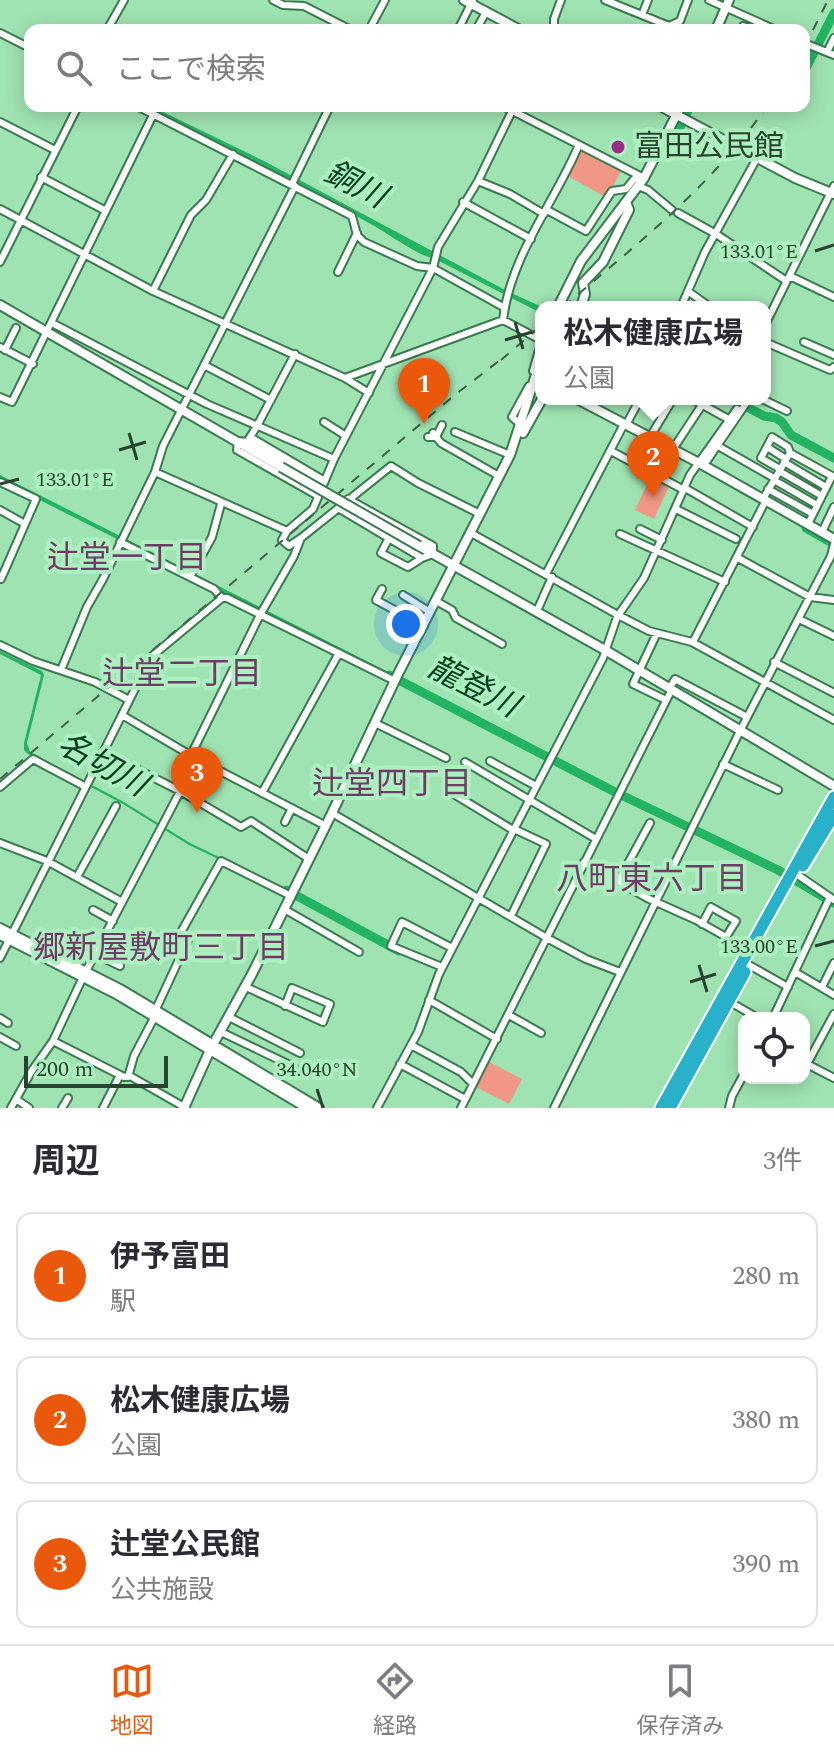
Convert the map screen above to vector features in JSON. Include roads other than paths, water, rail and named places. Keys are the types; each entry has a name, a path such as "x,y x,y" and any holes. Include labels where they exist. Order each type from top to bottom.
{"highway":[{"path":"670,1107 749,965 834,797"},
{"path":"670,1107 793,877 834,815"}],"street":[{"path":"110,24 124,0"},
{"path":"273,0 283,5 304,6 339,24"},
{"path":"372,24 385,0"},
{"path":"554,24 561,0"},
{"path":"605,0 664,24"},
{"path":"642,15 648,0"},
{"path":"673,24 680,21 688,0"},
{"path":"709,0 728,4 763,24"},
{"path":"460,24 469,1 506,24"},
{"path":"719,24 728,4"},
{"path":"479,24 486,12"},
{"path":"0,33 24,45"},
{"path":"810,45 831,54 834,38"},
{"path":"0,262 75,112"},
{"path":"148,112 352,216 357,233 364,242 417,266 433,268 505,308"},
{"path":"61,670 87,607 155,472 163,446 327,112"},
{"path":"480,514 391,466 301,538 289,546 282,540 287,531 313,509 334,459 433,268 438,247 478,181 512,112"},
{"path":"514,112 642,181"},
{"path":"561,301 586,254 642,181 678,112"},
{"path":"682,112 757,158 833,191 771,313"},
{"path":"0,397 12,402 33,364 153,115"},
{"path":"0,122 55,150"},
{"path":"503,320 531,239 578,147"},
{"path":"153,291 191,215 206,200 233,154"},
{"path":"684,301 705,252 757,158"},
{"path":"41,177 106,211"},
{"path":"478,181 586,231 612,191 626,189 637,177 675,212 716,234 785,280 792,277 834,297"},
{"path":"463,202 531,239"},
{"path":"584,301 583,283 603,262 629,210 626,202"},
{"path":"0,209 153,291 295,354 369,393"},
{"path":"338,272 357,233"},
{"path":"689,292 701,301"},
{"path":"0,305 334,459"},
{"path":"345,378 503,320"},
{"path":"503,320 535,339"},
{"path":"16,328 3,349 33,364"},
{"path":"50,328 182,410 324,483"},
{"path":"804,342 834,355"},
{"path":"771,345 830,370 834,367"},
{"path":"295,354 257,426 237,450 318,496"},
{"path":"521,425 513,421 513,414 528,390 535,364"},
{"path":"204,365 271,400"},
{"path":"53,1041 185,1108 212,1047 246,987 395,681 510,455 535,381"},
{"path":"771,403 787,411"},
{"path":"515,442 539,405"},
{"path":"554,1108 774,662 810,597 834,542 822,532 701,464 589,405"},
{"path":"537,611 549,575 637,405"},
{"path":"647,405 663,416"},
{"path":"650,437 669,405"},
{"path":"673,449 702,405 732,420"},
{"path":"377,1108 411,1045 442,967 605,650 618,615 644,578 684,489 745,405"},
{"path":"701,464 718,446 737,409"},
{"path":"324,422 346,436"},
{"path":"442,425 432,436 499,476"},
{"path":"455,432 510,455"},
{"path":"693,642 738,558 768,489 779,470 787,458 788,447 772,437 761,458 779,470 822,496"},
{"path":"245,440 281,467 605,650 834,786"},
{"path":"718,446 817,505"},
{"path":"767,447 833,477 808,524"},
{"path":"611,451 753,527"},
{"path":"787,458 826,487"},
{"path":"155,472 287,531"},
{"path":"800,483 805,474"},
{"path":"374,478 382,483"},
{"path":"0,482 36,499 1,579"},
{"path":"768,489 813,514"},
{"path":"348,499 433,546 433,554"},
{"path":"190,577 212,537 221,504"},
{"path":"822,532 834,507"},
{"path":"338,508 422,558"},
{"path":"676,509 736,539"},
{"path":"0,510 25,524"},
{"path":"640,529 662,540"},
{"path":"471,533 618,615 657,633 693,642 834,720"},
{"path":"620,534 725,582"},
{"path":"11,1108 53,1041 180,791 260,615 301,538"},
{"path":"389,538 381,553 408,567 433,554"},
{"path":"120,542 214,589 222,598 395,681"},
{"path":"738,558 810,597 834,600"},
{"path":"382,589 376,600 424,626"},
{"path":"403,595 430,612"},
{"path":"1,953 151,657 222,598"},
{"path":"436,601 452,610 456,618 502,644"},
{"path":"799,619 834,636"},
{"path":"657,633 634,686 666,700"},
{"path":"0,645 33,661 95,682 129,700"},
{"path":"262,793 339,653"},
{"path":"774,662 834,693"},
{"path":"461,1108 675,679 747,717"},
{"path":"122,715 194,757 326,826"},
{"path":"375,723 446,758"},
{"path":"103,752 180,791 241,827 251,821 309,859"},
{"path":"0,787 33,759 84,786"},
{"path":"490,761 536,786"},
{"path":"465,762 596,839"},
{"path":"723,764 778,790"},
{"path":"452,793 513,830 546,844 511,916"},
{"path":"77,877 116,806"},
{"path":"285,822 292,808"},
{"path":"332,813 547,938 586,959 620,972"},
{"path":"619,880 650,823"},
{"path":"0,843 47,861 122,902"},
{"path":"103,1108 124,1076 155,1013 189,938 180,934 221,861 291,896"},
{"path":"584,862 726,937 736,921 711,907 702,924"},
{"path":"776,1012 832,899 793,877"},
{"path":"284,909 359,952"},
{"path":"93,910 113,921"},
{"path":"442,967 391,946 402,922 452,948"},
{"path":"0,926 8,934 155,1013 319,1108"},
{"path":"95,954 120,966"},
{"path":"822,987 834,963"},
{"path":"749,965 788,987"},
{"path":"795,972 834,995"},
{"path":"285,1006 297,977"},
{"path":"246,987 323,1022 330,1004 292,988"},
{"path":"429,1000 497,1039"},
{"path":"729,1001 748,1012"},
{"path":"810,1056 834,1014"},
{"path":"509,1015 541,1033"},
{"path":"229,1017 300,1053"},
{"path":"0,1018 8,1023"},
{"path":"221,1032 294,1067"},
{"path":"0,1037 16,1046"},
{"path":"411,1045 461,1072 473,1084"},
{"path":"212,1047 307,1108"},
{"path":"400,1064 465,1099"},
{"path":"810,1065 834,1078"},
{"path":"729,1108 739,1084"},
{"path":"62,1108 68,1098"},
{"path":"16,1099 29,1108"}],"waterway":[{"path":"810,60 834,13"},
{"name":"銅川","path":"676,136 687,112"},
{"path":"795,283 810,290"},
{"path":"812,291 820,295"},
{"path":"822,295 834,301"},
{"path":"743,405 764,416 776,418 791,435 834,458"},
{"path":"806,528 834,544"},
{"name":"龍登川","path":"389,675 615,792 778,870 834,903"},
{"name":"名切川","path":"286,890 399,951"}],"railway":[{"path":"810,36 828,0"},
{"path":"570,301 698,188 762,112"},
{"path":"501,360 535,331"},
{"path":"0,779 456,394 508,354"}],"place":[{"name":"富田公民館","path":"618,147"},
{"name":"伊予富田","path":"424,424"},
{"name":"松木健康広場","path":"653,497"},
{"name":"辻堂公民館","path":"197,813"}],"district":[{"name":"辻堂一丁目","path":"127,558"},
{"name":"辻堂二丁目","path":"182,674"},
{"name":"辻堂四丁目","path":"392,784"},
{"name":"八町東六丁目","path":"652,879"},
{"name":"郷新屋敷町三丁目","path":"161,948"}]}
